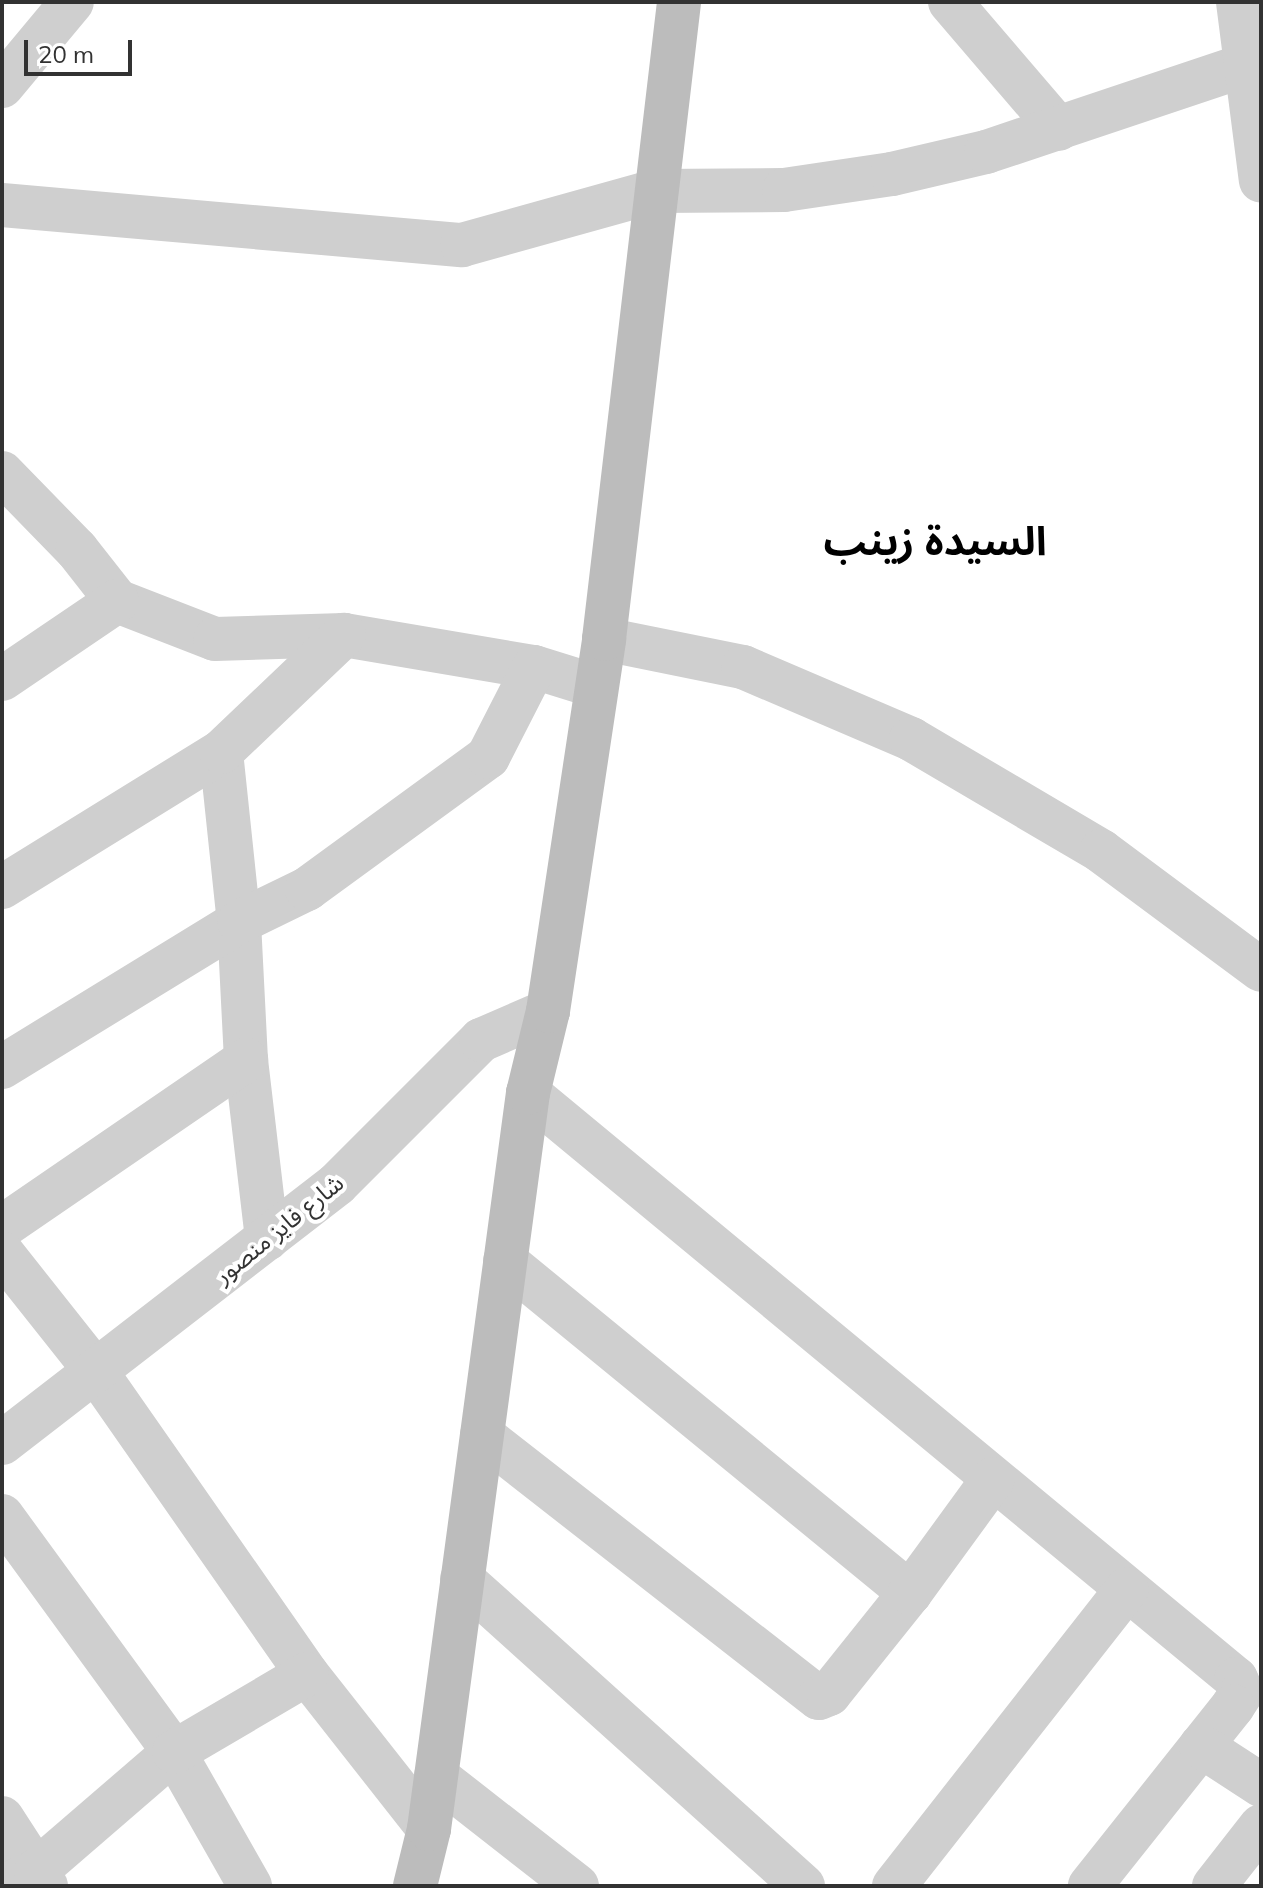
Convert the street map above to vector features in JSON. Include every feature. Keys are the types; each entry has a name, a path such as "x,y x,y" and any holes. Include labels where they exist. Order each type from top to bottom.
{"main road":[{"path":"415,1886 429,1829 528,1093 548,1011 604,639 679,2"}],"street":[{"path":"2,86 72,2"},
{"path":"950,2 1059,129"},
{"path":"1238,2 1254,62 1261,181"},
{"path":"2,205 462,245 656,191 784,190 845,181 986,152 1254,62"},
{"path":"2,473 77,550 117,601 215,639 344,635 534,667 595,686"},
{"path":"2,679 117,601"},
{"path":"2,887 221,752 344,635"},
{"path":"604,639 743,667 911,739 1101,851 1261,970"},
{"path":"2,1067 239,922 307,889 488,757 534,667"},
{"path":"221,752 239,922 246,1060 267,1239"},
{"name":"شارع فايز منصور","path":"2,1443 97,1373 337,1184 481,1040 548,1011"},
{"path":"2,1227 246,1060"},
{"path":"528,1093 1236,1679 1242,1692 1090,1886"},
{"path":"2,1253 97,1373 307,1674 429,1829"},
{"path":"505,1261 910,1593"},
{"path":"482,1435 819,1698 829,1694 910,1593 993,1479"},
{"path":"2,1516 174,1752 250,1886"},
{"path":"462,1579 803,1886"},
{"path":"894,1886 1127,1589"},
{"path":"2,1818 29,1881 174,1752 307,1674"},
{"path":"1201,1746 1261,1785"},
{"path":"436,1776 577,1886"},
{"path":"1214,1886 1261,1826"}],"district":[{"name":"السيدة زينب","path":"935,540"}]}
